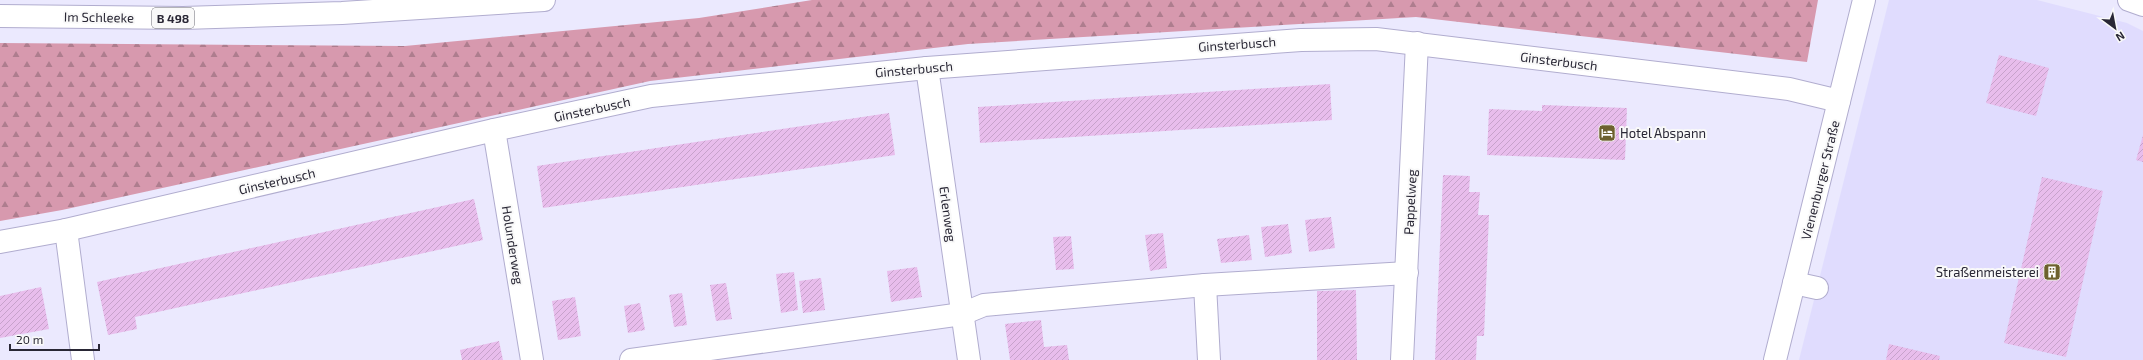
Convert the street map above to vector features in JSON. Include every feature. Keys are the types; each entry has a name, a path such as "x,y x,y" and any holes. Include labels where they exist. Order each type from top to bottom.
{"main road":[{"name":"Im Schleeke","path":"342,13 377,0"},
{"name":"Im Schleeke","path":"0,16 183,18 342,13 544,0"},
{"name":"Vienenburger Straße","path":"1775,360 1864,0"},
{"path":"2129,0 2143,5"},
{"name":"Ginsterbusch","path":"0,242 66,230 494,130 651,96 927,68 1301,40 1376,39 1789,88 1839,101"},
{"name":"Pappelweg","path":"1402,360 1417,43"},
{"name":"Erlenweg","path":"927,68 969,360"},
{"name":"Holunderweg","path":"494,130 532,360"},
{"path":"66,230 83,360"},
{"path":"631,360 962,314 984,305 1205,285 1407,274"},
{"path":"1794,283 1817,288"},
{"path":"1205,285 1209,360"}],"shaded area":[{"path":"1889,0 2037,0 2127,23 2143,31 2143,360 1799,360"}],"green space":[{"path":"812,0 1818,0 1807,62 1416,17 968,44 650,81 62,210 0,221 0,43 405,46 699,18"}],"building":[{"path":"1999,55 2049,68 2036,116 1986,103"},
{"path":"1330,84 1332,120 980,143 978,107"},
{"path":"1542,105 1627,108 1625,160 1487,155 1489,109 1542,111"},
{"path":"889,113 895,155 543,208 537,166"},
{"path":"2143,135 2143,162 2136,160"},
{"path":"1443,175 1470,176 1469,192 1480,192 1478,215 1489,215 1484,336 1477,336 1476,360 1435,360"},
{"name":"Straßenmeisterei","path":"2042,177 2103,191 2066,357 2004,343"},
{"path":"474,199 483,240 135,317 137,329 108,335 97,282"},
{"path":"1331,217 1335,248 1309,252 1305,220"},
{"path":"1288,224 1292,253 1265,257 1261,227"},
{"path":"1163,233 1167,268 1150,271 1145,235"},
{"path":"1249,235 1252,260 1221,263 1217,239"},
{"path":"1071,236 1074,269 1056,270 1053,237"},
{"path":"917,267 922,297 891,302 887,271"},
{"path":"794,272 798,310 781,313 776,274"},
{"path":"821,278 825,310 803,313 799,281"},
{"path":"726,283 732,319 716,321 710,285"},
{"path":"41,287 49,329 0,338 0,296"},
{"path":"1356,290 1357,360 1317,360 1317,291"},
{"path":"682,293 687,325 674,327 669,295"},
{"path":"575,297 581,336 558,340 552,301"},
{"path":"640,303 645,330 628,333 624,306"},
{"path":"1041,320 1044,347 1067,345 1069,360 1010,360 1005,324"},
{"path":"499,341 503,360 462,360 460,350"},
{"path":"1889,344 1940,356 1939,360 1886,360"}],"place":[{"name":"Hotel Abspann","path":"1607,133"},
{"name":"Straßenmeisterei","path":"2052,272"}]}
